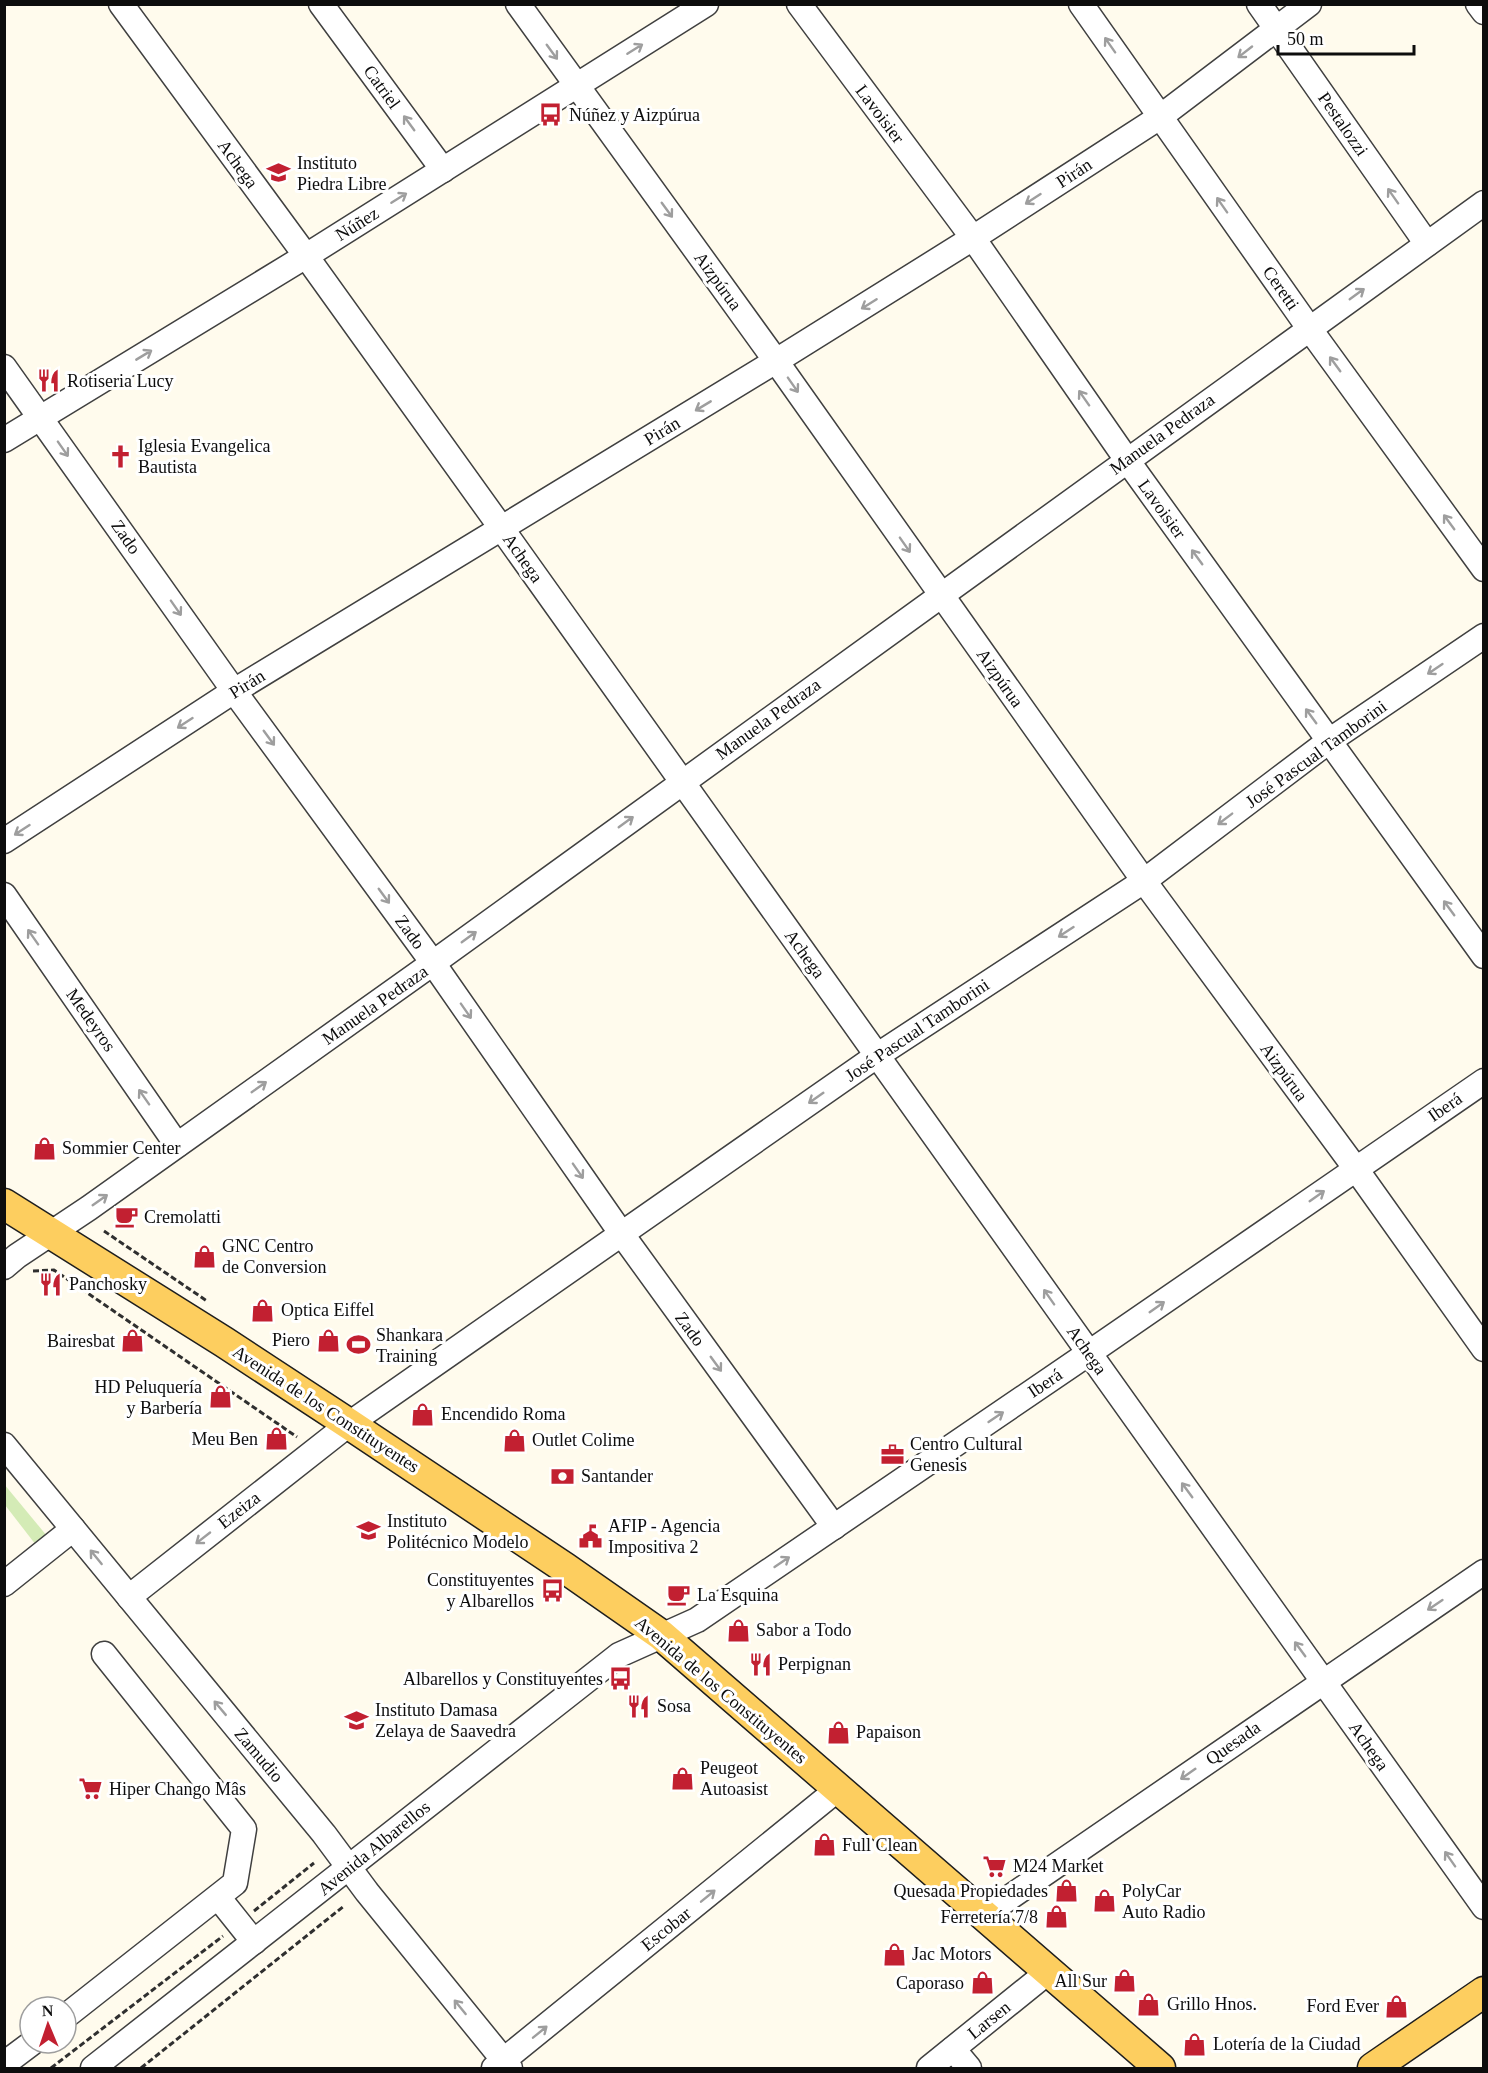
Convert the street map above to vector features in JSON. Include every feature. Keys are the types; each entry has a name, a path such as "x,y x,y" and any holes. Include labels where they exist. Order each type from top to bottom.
{"main road":[{"name":"Avenida de los Constituyentes","path":"4,1204 224,1342 349,1424 661,1635 1160,2068"},
{"path":"1372,2068 1484,1992"}],"street":[{"name":"Achega","path":"121,4 502,529 1484,1907"},
{"name":"Catriel","path":"321,4 444,170"},
{"name":"Aizpúrua","path":"518,4 776,361 1144,881 1356,1169 1484,1349"},
{"name":"Núñez","path":"4,440 306,256 706,4"},
{"name":"Lavoisier","path":"799,4 973,238 1127,460 1484,956"},
{"name":"Ceretti","path":"1082,4 1309,328 1484,569"},
{"name":"Pestalozzi","path":"1259,4 1427,244"},
{"name":"Pirán","path":"4,841 234,691 502,529 973,238 1160,117 1309,4"},
{"path":"1478,4 1484,12"},
{"name":"Manuela Pedraza","path":"4,1267 433,963 1484,203"},
{"name":"Zado","path":"4,367 234,691 433,963 621,1233 834,1527"},
{"name":"José Pascual Tamborini","path":"349,1424 878,1055 1144,881 1329,741 1484,636"},
{"name":"Medeyros","path":"4,895 177,1145"},
{"name":"Iberá","path":"661,1635 697,1620 1484,1081"},
{"name":"Ezeiza","path":"129,1597 349,1424"},
{"name":"Zamudio","path":"4,1444 324,1834 348,1869 503,2066"},
{"path":"4,1584 73,1529"},
{"name":"Quesada","path":"984,1915 1484,1572"},
{"name":"Avenida Albarellos","path":"93,2068 619,1655 661,1635"},
{"path":"78,2007 236,1883 244,1829 104,1654"},
{"name":"Escobar","path":"503,2066 838,1789"},
{"path":"218,1897 254,1942"},
{"name":"Larsen","path":"929,2068 1048,1972"},
{"path":"953,2049 969,2068"},
{"path":"4,2064 18,2054"}],"path":[{"path":"33,1271 54,1270 297,1437"},
{"path":"51,2068 240,1923 314,1863"},
{"path":"141,2068 345,1906"}],"green space":[{"path":"4,1484 47,1536 36,1545 5,1505"}],"place":[{"name":"Núñez y Aizpúrua","path":"551,115"},
{"name":"Instituto Piedra Libre","path":"279,173"},
{"name":"Rotiseria Lucy","path":"49,381"},
{"name":"Iglesia Evangelica Bautista","path":"120,456"},
{"name":"Sommier Center","path":"44,1148"},
{"name":"Cremolatti","path":"126,1217"},
{"name":"GNC Centro de Conversion","path":"204,1256"},
{"name":"Panchosky","path":"51,1284"},
{"name":"Optica Eiffel","path":"263,1310"},
{"name":"Piero","path":"328,1340"},
{"name":"Bairesbat","path":"133,1341"},
{"name":"Shankara Training","path":"358,1345"},
{"name":"HD Peluquería y Barbería","path":"220,1397"},
{"name":"Encendido Roma","path":"423,1414"},
{"name":"Meu Ben","path":"276,1439"},
{"name":"Outlet Colime","path":"514,1440"},
{"name":"Centro Cultural Genesis","path":"892,1454"},
{"name":"Santander","path":"563,1476"},
{"name":"Instituto Politécnico Modelo","path":"369,1531"},
{"name":"AFIP - Agencia Impositiva 2","path":"590,1536"},
{"name":"Constituyentes y Albarellos","path":"552,1590"},
{"name":"La Esquina","path":"679,1595"},
{"name":"Sabor a Todo","path":"738,1630"},
{"name":"Perpignan","path":"760,1664"},
{"name":"Albarellos y Constituyentes","path":"621,1679"},
{"name":"Sosa","path":"639,1706"},
{"name":"Instituto Damasa Zelaya de Saavedra","path":"357,1720"},
{"name":"Papaison","path":"838,1732"},
{"name":"Peugeot Autoasist","path":"682,1778"},
{"name":"Hiper Chango Mâs","path":"91,1789"},
{"name":"Full Clean","path":"824,1845"},
{"name":"M24 Market","path":"995,1866"},
{"name":"Quesada Propiedades","path":"1066,1891"},
{"name":"PolyCar Auto Radio","path":"1104,1901"},
{"name":"Ferretería 7/8","path":"1056,1917"},
{"name":"Jac Motors","path":"894,1954"},
{"name":"All Sur","path":"1125,1981"},
{"name":"Caporaso","path":"982,1983"},
{"name":"Grillo Hnos.","path":"1149,2004"},
{"name":"Ford Ever","path":"1397,2006"},
{"name":"Lotería de la Ciudad","path":"1195,2044"}]}
